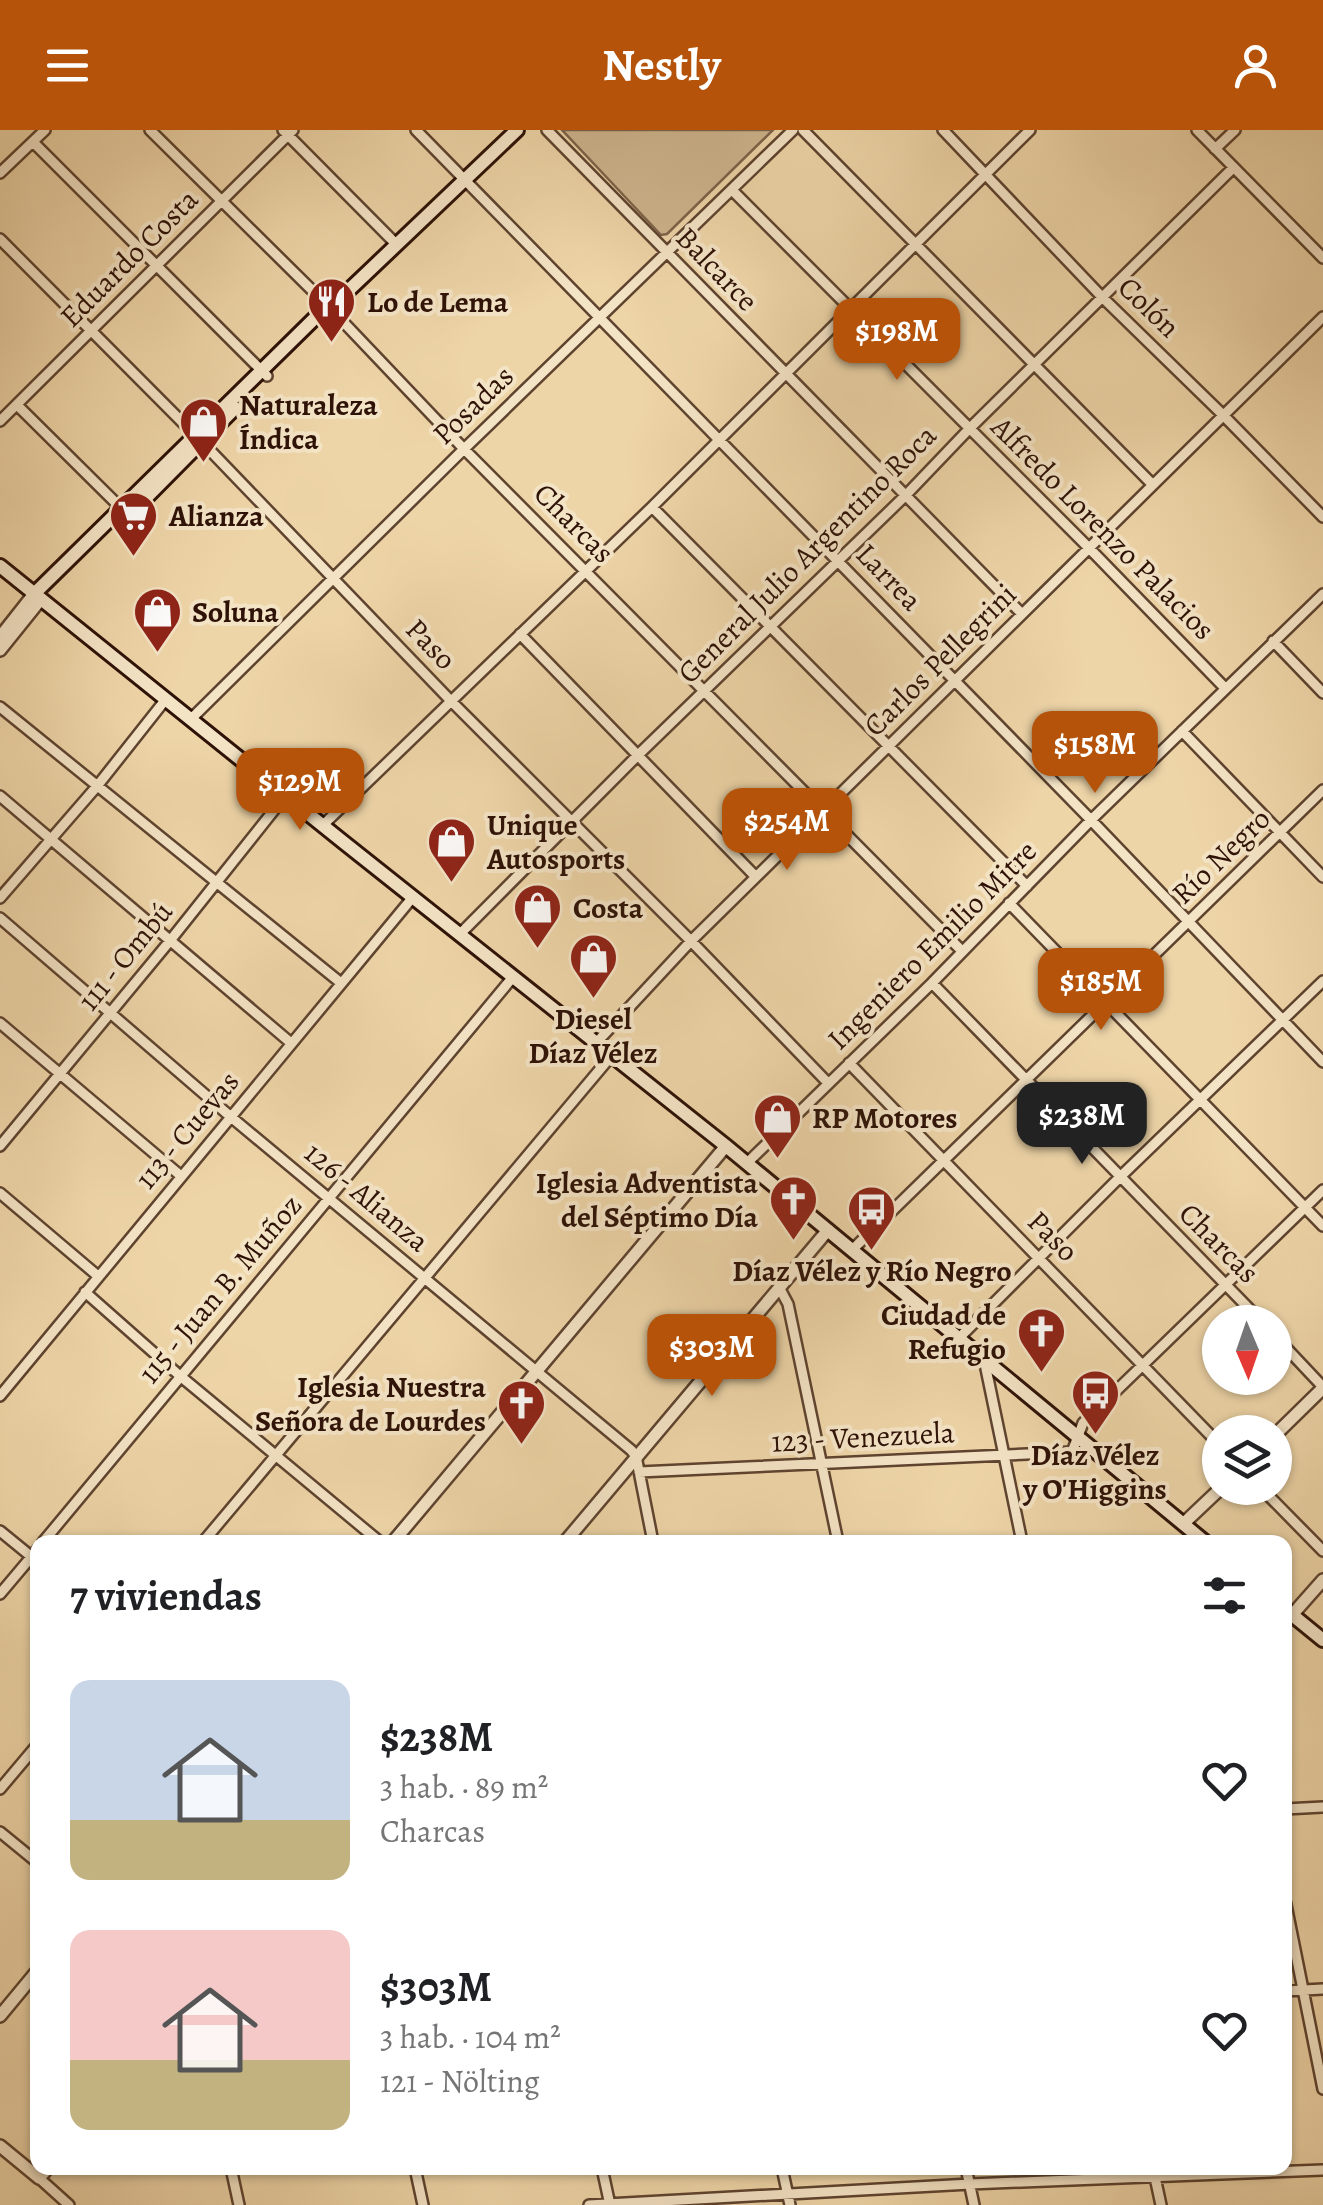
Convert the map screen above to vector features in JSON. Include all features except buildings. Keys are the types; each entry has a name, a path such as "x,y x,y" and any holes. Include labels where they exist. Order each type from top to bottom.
{"main road":[{"path":"38,597 264,373 326,317 330,308 517,130"},
{"path":"0,566 747,1163 1196,1535"},
{"path":"1292,1618 1323,1640"}],"street":[{"path":"0,174 44,130"},
{"name":"Charcas","path":"150,130 962,951"},
{"name":"Larrea","path":"416,130 1092,820 1323,1062"},
{"name":"Balcarce","path":"546,130 1022,614"},
{"name":"Posadas","path":"191,718 794,130"},
{"path":"803,130 1153,485"},
{"name":"Colón","path":"943,130 1102,297 1323,517"},
{"path":"323,825 652,507 1030,130"},
{"path":"1197,130 1323,258"},
{"path":"1215,149 1234,130"},
{"path":"288,132 396,244"},
{"name":"Eduardo Costa","path":"0,421 288,132"},
{"path":"33,142 264,373"},
{"name":"General Julio Argentino Roca","path":"460,934 1234,168"},
{"name":"Alfredo Lorenzo Palacios","path":"732,190 1226,688"},
{"name":"Paso","path":"0,239 828,1083"},
{"name":"Carlos Pellegrini","path":"597,1042 823,810 1323,317"},
{"path":"17,405 126,512"},
{"path":"652,507 1026,886"},
{"name":"Ingeniero Emilio Mitre","path":"747,1163 1323,594"},
{"path":"0,637 38,597"},
{"path":"0,650 38,597"},
{"path":"520,634 756,877"},
{"path":"1273,641 1323,693"},
{"path":"0,898 166,699"},
{"path":"0,707 341,983"},
{"path":"1182,731 1323,877"},
{"name":"Río Negro","path":"852,1250 1323,790"},
{"name":"111 - Ombú","path":"0,1146 286,795"},
{"path":"0,796 291,1043"},
{"name":"113 - Cuevas","path":"0,1396 413,897"},
{"path":"1010,903 1323,1226"},
{"name":"126 - Alianza","path":"0,918 636,1456"},
{"name":"115 - Juan B. Muñoz","path":"49,1535 513,976"},
{"path":"959,1338 1323,981"},
{"name":"Charcas","path":"932,982 1245,1305"},
{"path":"0,1023 181,1176"},
{"path":"209,1535 612,1055"},
{"name":"Paso","path":"849,1064 1202,1425"},
{"path":"399,1535 726,1146"},
{"path":"1078,1438 1083,1423 1323,1190"},
{"path":"0,1193 98,1276"},
{"path":"571,1535 828,1230"},
{"path":"780,1289 788,1304 837,1535"},
{"path":"85,1292 372,1535"},
{"path":"1292,1354 1323,1387 1292,1418"},
{"path":"984,1360 1021,1535"},
{"name":"123 - Venezuela","path":"640,1472 1072,1452 1078,1438"},
{"path":"636,1456 652,1535"},
{"path":"1183,1524 1203,1505"},
{"path":"1278,1505 1323,1551"},
{"path":"0,1530 30,1552"},
{"path":"0,1594 30,1561"},
{"path":"1292,1610 1323,1580"},
{"path":"0,1790 30,1754"},
{"path":"1292,1809 1323,1807"},
{"path":"0,1832 30,1856"},
{"path":"1292,1937 1323,2089"},
{"path":"0,2016 30,1980"},
{"path":"1292,1990 1323,1989"},
{"path":"0,2146 30,2165"},
{"path":"1292,2170 1323,2170"},
{"path":"45,2175 69,2205"},
{"path":"234,2175 240,2205"},
{"path":"416,2175 423,2205"},
{"path":"604,2175 610,2204"},
{"path":"784,2175 789,2200"},
{"path":"968,2175 974,2205"},
{"path":"589,2205 789,2200 1108,2175"},
{"path":"1155,2175 1161,2205"}],"shaded area":[{"path":"562,130 773,130 667,234 661,235"}],"place":[{"name":"Lo de Lema","path":"332,344"},
{"name":"Naturaleza Índica","path":"204,464"},
{"name":"Alianza","path":"134,558"},
{"name":"Soluna","path":"157,654"},
{"name":"Unique Autosports","path":"452,884"},
{"name":"Costa","path":"538,950"},
{"name":"Diesel Díaz Vélez","path":"593,1000"},
{"name":"RP Motores","path":"777,1160"},
{"name":"Iglesia Adventista del Séptimo Día","path":"793,1242"},
{"name":"Díaz Vélez y Río Negro","path":"872,1252"},
{"name":"Ciudad de Refugio","path":"1041,1374"},
{"name":"Díaz Vélez y O'Higgins","path":"1095,1436"},
{"name":"Iglesia Nuestra Señora de Lourdes","path":"521,1446"}]}
